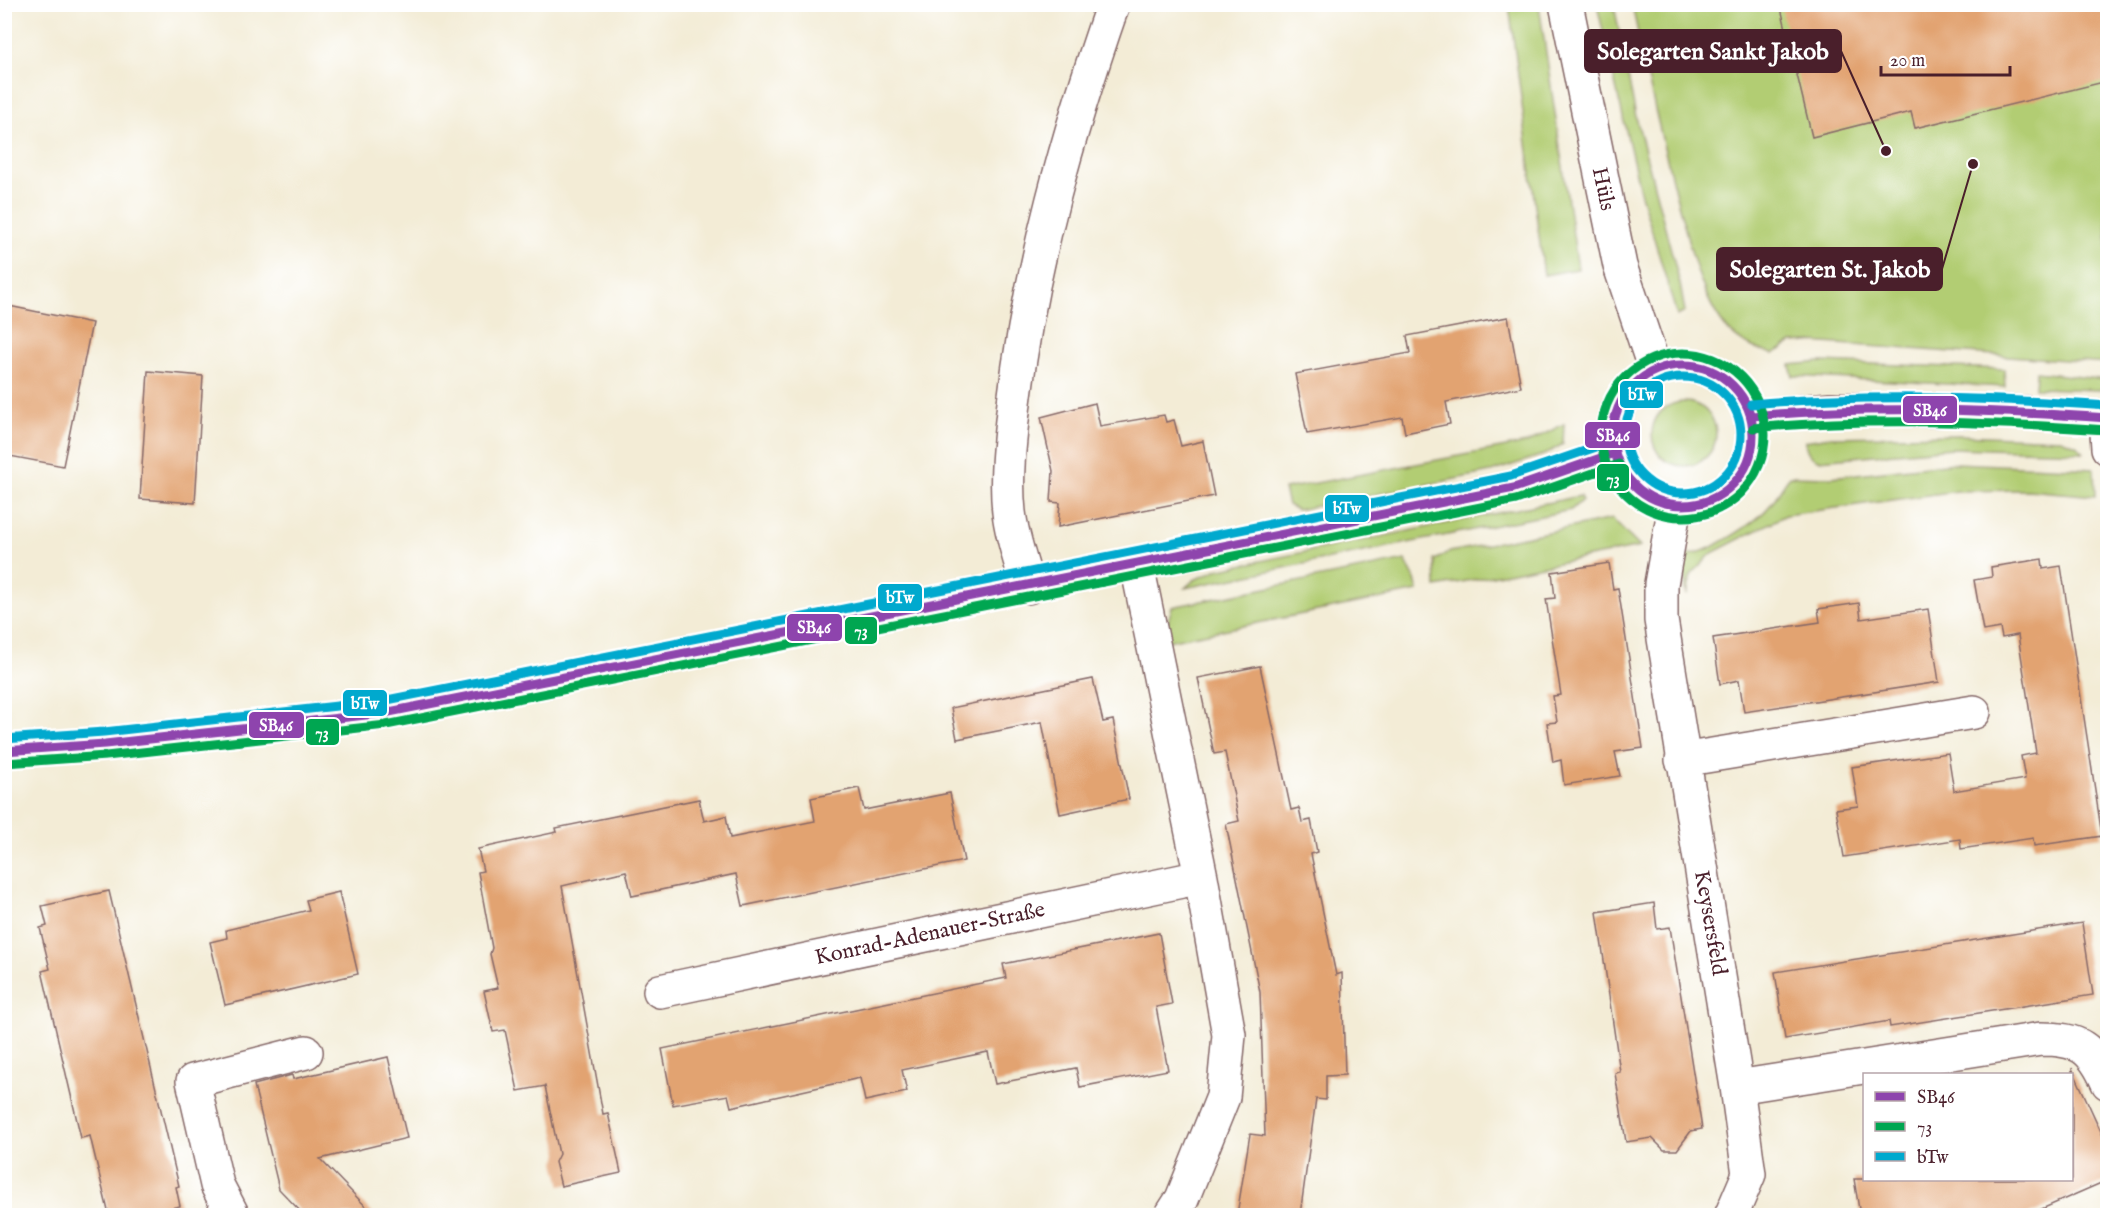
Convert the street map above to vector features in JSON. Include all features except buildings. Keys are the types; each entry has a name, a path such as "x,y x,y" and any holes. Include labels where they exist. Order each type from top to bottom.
{"street":[{"path":"1028,587 1009,512 1008,476 1020,354 1058,182 1077,114 1113,4"},
{"name":"Hüls","path":"1566,4 1618,256 1656,370"},
{"path":"1686,365 1702,367 1724,377 1741,394 1752,416 1754,440 1749,462 1736,482 1718,497 1696,505 1675,505 1653,499 1636,488 1623,472 1615,453 1613,433 1616,414 1625,395 1638,381 1656,370 1686,365"},
{"path":"1752,416 1830,409 2018,412 2107,428"},
{"path":"4,751 105,744 384,713 1028,587 1514,488 1615,453"},
{"name":"Keysersfeld","path":"1675,505 1661,584 1661,621 1737,1086 1749,1174 1731,1215"},
{"path":"1137,565 1201,877 1229,1035 1223,1097 1182,1199 1171,1215"},
{"path":"1682,760 1974,712"},
{"name":"Konrad-Adenauer-Straße","path":"660,991 1201,877"},
{"path":"1737,1086 2041,1039 2067,1039 2088,1051 2102,1069 2108,1083"},
{"path":"233,1215 217,1185 193,1081 306,1052"}],"green space":[{"path":"1509,5 1539,5 1578,269 1544,275"},
{"path":"1597,5 1614,5 1636,117 1680,284 1685,312 1677,316 1640,191"},
{"path":"1632,5 2107,5 2107,363 1810,342 1792,343 1773,354 1739,340 1728,330 1715,312 1703,287 1694,259 1649,85"},
{"path":"1821,362 2004,369 2005,387 1793,376 1790,365"},
{"path":"2036,372 2107,380 2107,385 2099,390 2035,388"},
{"path":"1684,402 1702,408 1710,416 1716,434 1710,452 1702,460 1684,466 1666,460 1658,452 1652,434 1658,416 1666,408"},
{"path":"1564,424 1563,444 1546,454 1491,472 1297,510 1288,505 1284,489 1527,443"},
{"path":"1959,435 2061,439 2076,445 2084,452 1952,448 1819,460 1809,454 1805,441 1830,437"},
{"path":"1954,463 2094,469 2095,496 2028,490 1957,491 1786,515 1712,553 1691,575 1687,595 1682,556 1718,544 1755,520 1772,503 1790,476 1831,477"},
{"path":"1581,496 1582,500 1571,510 1185,588 1194,580 1216,570"},
{"path":"1612,519 1640,547 1436,587 1435,560 1450,552"},
{"path":"1405,560 1415,579 1418,591 1167,641 1167,624 1172,607"}],"transit line":[{"name":"73","path":"1683,353 1699,354 1714,359 1741,377 1759,404 1764,419 1765,435 1764,451 1759,466 1741,493 1714,511 1699,516 1683,517 1667,516 1652,511 1625,493 1607,466 1602,451 1601,435 1602,419 1607,404 1625,377 1652,359 1667,354 1683,353"},
{"name":"SB46","path":"1683,365 1710,370 1733,385 1748,408 1753,435 1748,462 1733,485 1710,500 1683,505 1656,500 1633,485 1618,462 1613,435 1618,408 1633,385 1656,370 1683,365"},
{"name":"bTw","path":"1683,377 1705,381 1724,394 1737,413 1741,435 1737,457 1724,476 1705,489 1683,493 1661,489 1642,476 1629,457 1625,435 1629,413 1642,394 1661,381 1683,377"},
{"name":"bTw","path":"1751,404 1840,399 1930,398 2108,406"},
{"name":"SB46","path":"1752,416 1841,411 1930,410 2108,418"},
{"name":"73","path":"1753,428 1842,423 1930,422 2107,430"},
{"name":"bTw","path":"4,739 104,732 382,701 1511,476 1611,442"},
{"name":"SB46","path":"4,751 105,744 384,713 1514,488 1615,453"},
{"name":"73","path":"5,763 106,756 386,725 1516,500 1619,464"}],"place":[{"name":"Solegarten Sankt Jakob","path":"1886,151"},
{"name":"Solegarten St. Jakob","path":"1973,164"}]}
